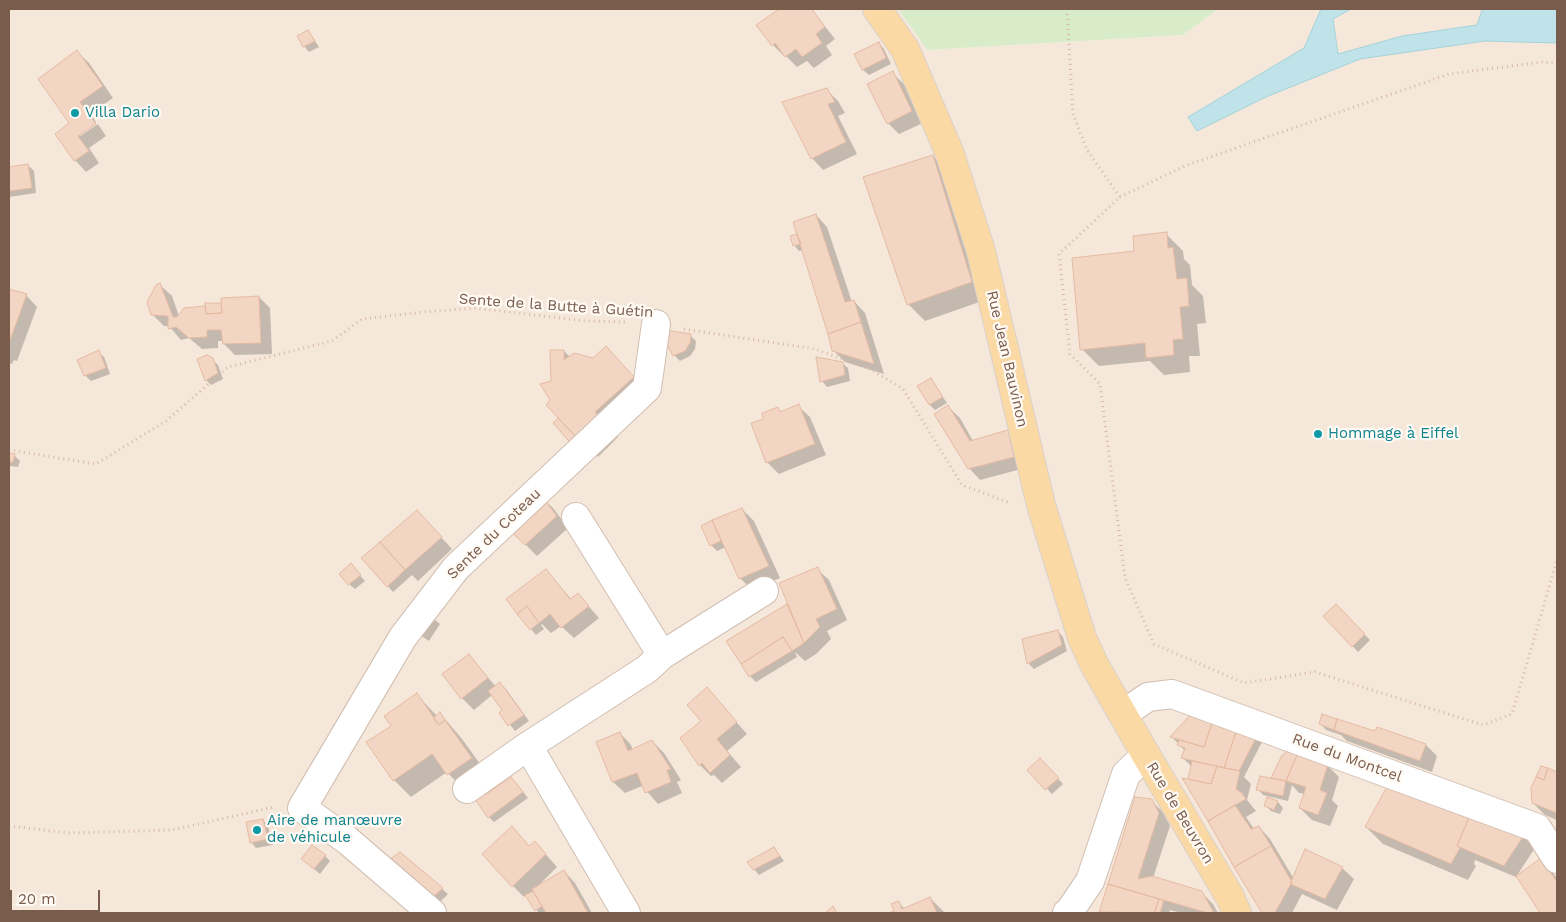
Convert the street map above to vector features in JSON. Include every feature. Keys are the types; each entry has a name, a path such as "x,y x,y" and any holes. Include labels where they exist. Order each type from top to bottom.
{"main road":[{"name":"Rue Jean Bauvinon","path":"876,9 905,49 950,154 981,251 1042,504 1082,638 1095,666 1123,714"},
{"name":"Rue de Beuvron","path":"1123,714 1230,897 1237,913"}],"street":[{"name":"Sente du Coteau","path":"302,808 403,637 456,568 648,388 656,324"},
{"path":"576,517 662,655"},
{"path":"468,789 528,746 647,669 662,655 764,590"},
{"name":"Rue du Montcel","path":"1123,714 1148,697 1172,694 1537,828 1557,859"},
{"path":"528,746 626,913"},
{"path":"1067,913 1090,881 1126,774 1146,755"},
{"path":"302,808 347,840 432,913"}],"path":[{"path":"1067,9 1073,114 1087,150 1120,198"},
{"path":"1557,63 1542,62 1449,74 1187,165 1120,198 1060,254 1070,354 1100,384 1125,578 1154,644 1244,683 1315,672 1483,725 1512,714 1557,560"},
{"name":"Sente de la Butte à Guétin","path":"9,450 96,464 166,422 228,366 332,342 362,319 475,308 586,321 656,324 815,349 870,369 903,389 962,485 1017,505"},
{"path":"9,826 68,833 172,830 270,806 302,808"}],"shaded area":[{"path":"9,9 898,9 927,50 1183,35 1218,9 1557,9 1557,913 9,913"}],"green space":[{"path":"898,9 1218,9 1183,35 927,50"}],"water":[{"path":"1321,9 1351,9 1333,19 1338,54 1402,36 1477,25 1482,10 1479,9 1557,9 1557,43 1485,41 1360,59 1266,97 1197,131 1188,117 1304,48"}],"building":[{"path":"779,9 812,9 825,27 816,34 822,43 802,57 796,49 785,57 775,43 772,46 756,25"},
{"path":"308,30 315,41 303,47 297,36"},
{"path":"879,42 886,58 862,70 854,54"},
{"name":"Villa Dario","path":"77,50 103,86 80,102 96,124 78,136 89,151 74,161 55,134 69,123 38,79"},
{"path":"893,71 912,111 887,124 867,84"},
{"path":"827,88 835,102 828,104 846,142 811,159 782,102"},
{"path":"933,155 972,282 907,305 863,177"},
{"path":"28,164 32,188 9,191 9,167"},
{"path":"816,214 845,302 854,300 861,322 828,334 793,222"},
{"path":"1167,232 1168,248 1173,247 1177,279 1187,278 1189,306 1180,307 1183,339 1173,340 1174,355 1146,358 1145,343 1080,350 1072,258 1134,251 1133,236"},
{"path":"797,234 801,244 793,246 790,236"},
{"path":"160,283 173,317 177,317 184,308 205,306 206,314 222,313 221,298 259,296 261,343 223,344 221,330 207,330 207,337 189,338 176,327 168,329 168,316 151,315 147,302 156,285"},
{"path":"9,289 27,294 9,343"},
{"path":"205,303 221,303 222,313 206,314"},
{"path":"861,322 874,364 832,351 828,334"},
{"path":"665,330 691,334 690,343 685,351 673,356 662,335"},
{"path":"606,346 634,377 595,412 602,420 580,441 546,405 550,400 540,384 551,381 550,350 564,350 564,360 574,353 593,358"},
{"path":"99,350 106,368 84,376 77,360"},
{"path":"207,355 213,358 218,373 205,381 197,359"},
{"path":"816,357 843,362 845,375 820,382"},
{"path":"931,378 943,397 929,405 917,386"},
{"path":"799,404 815,444 766,463 751,423 763,419 762,413 778,407 780,412"},
{"path":"948,405 970,441 1008,430 1014,457 968,469 934,414"},
{"path":"558,418 580,441 574,447 553,423"},
{"path":"9,453 15,454 13,462 9,462"},
{"path":"541,495 557,516 525,545 507,528"},
{"path":"742,508 769,566 739,579 712,520"},
{"path":"417,510 442,537 405,570 380,542"},
{"path":"712,520 721,541 710,546 701,526"},
{"path":"380,542 405,570 387,587 361,558"},
{"path":"351,563 361,575 348,585 339,574"},
{"path":"818,567 837,609 816,619 820,627 804,643 779,583"},
{"path":"546,569 570,599 578,593 589,606 561,628 550,614 539,623 527,606 517,614 506,599"},
{"path":"787,604 804,643 792,651 783,637 741,664 726,641"},
{"path":"1336,604 1365,634 1352,647 1323,616"},
{"path":"527,606 539,623 530,630 517,614"},
{"path":"1058,630 1062,645 1027,664 1022,639"},
{"path":"783,637 792,651 749,677 741,664"},
{"path":"469,654 488,678 461,699 442,674"},
{"path":"500,682 524,715 508,726 499,713 502,710 488,691"},
{"path":"707,687 737,722 717,739 730,755 710,773 702,763 699,766 680,738 701,721 687,705"},
{"path":"417,693 439,725 445,720 472,758 447,775 432,754 393,781 366,742 391,726 384,716"},
{"path":"440,712 445,720 439,725 433,718"},
{"path":"1192,713 1213,720 1204,747 1170,737"},
{"path":"1322,714 1337,719 1334,730 1319,724"},
{"path":"1337,719 1375,731 1377,727 1426,744 1420,761 1334,730"},
{"path":"1213,720 1237,729 1224,768 1181,758 1185,748 1177,745 1179,740 1204,747"},
{"path":"1237,729 1257,736 1239,771 1224,768"},
{"path":"620,732 628,751 652,740 671,769 667,770 671,782 645,793 637,773 612,782 596,742"},
{"path":"1288,748 1297,755 1286,781 1271,778 1282,755 1284,755"},
{"path":"1297,755 1328,764 1320,790 1327,793 1318,815 1299,808 1306,787 1286,781"},
{"path":"1040,758 1059,778 1045,790 1027,770"},
{"path":"1192,761 1217,766 1211,784 1188,779"},
{"path":"1217,766 1240,771 1236,789 1246,799 1208,821 1182,778 1211,784"},
{"path":"1541,766 1548,768 1544,780 1536,777"},
{"path":"1548,768 1557,772 1557,813 1532,803 1531,788 1536,777 1544,780"},
{"path":"1260,776 1286,781 1283,796 1256,790"},
{"path":"511,777 523,792 488,818 474,798 483,792 485,795"},
{"path":"1389,783 1470,815 1457,846 1460,848 1451,864 1365,827"},
{"path":"1135,797 1152,799 1159,813 1138,879 1152,876 1202,891 1214,913 1208,913 1108,884"},
{"path":"1267,797 1278,801 1274,810 1264,806"},
{"path":"1235,805 1251,829 1259,826 1271,846 1234,867 1208,821"},
{"path":"1470,815 1524,835 1504,866 1457,846"},
{"name":"Aire de manœuvre de véhicule","path":"263,819 268,839 250,843 246,822"},
{"path":"512,826 529,846 535,841 546,854 512,887 482,854"},
{"path":"312,845 326,855 314,869 301,859"},
{"path":"1271,846 1292,882 1275,913 1262,913 1234,867"},
{"path":"774,847 780,856 753,870 747,862"},
{"path":"1305,849 1343,867 1325,899 1290,884"},
{"path":"400,852 443,888 431,899 386,862"},
{"path":"1541,858 1557,882 1557,913 1540,913 1516,876"},
{"path":"564,870 588,913 546,913 533,891 532,889"},
{"path":"1108,884 1159,899 1154,913 1099,912"},
{"path":"533,891 542,906 535,911 525,895"},
{"path":"930,897 937,913 889,913 894,911 891,904 899,901 902,909"},
{"path":"1159,899 1164,900 1160,913 1154,913"},
{"path":"833,906 837,913 825,913"}],"place":[{"name":"Villa Dario","path":"75,113"},
{"name":"Hommage à Eiffel","path":"1318,434"},
{"name":"Aire de manœuvre de véhicule","path":"257,830"}]}
